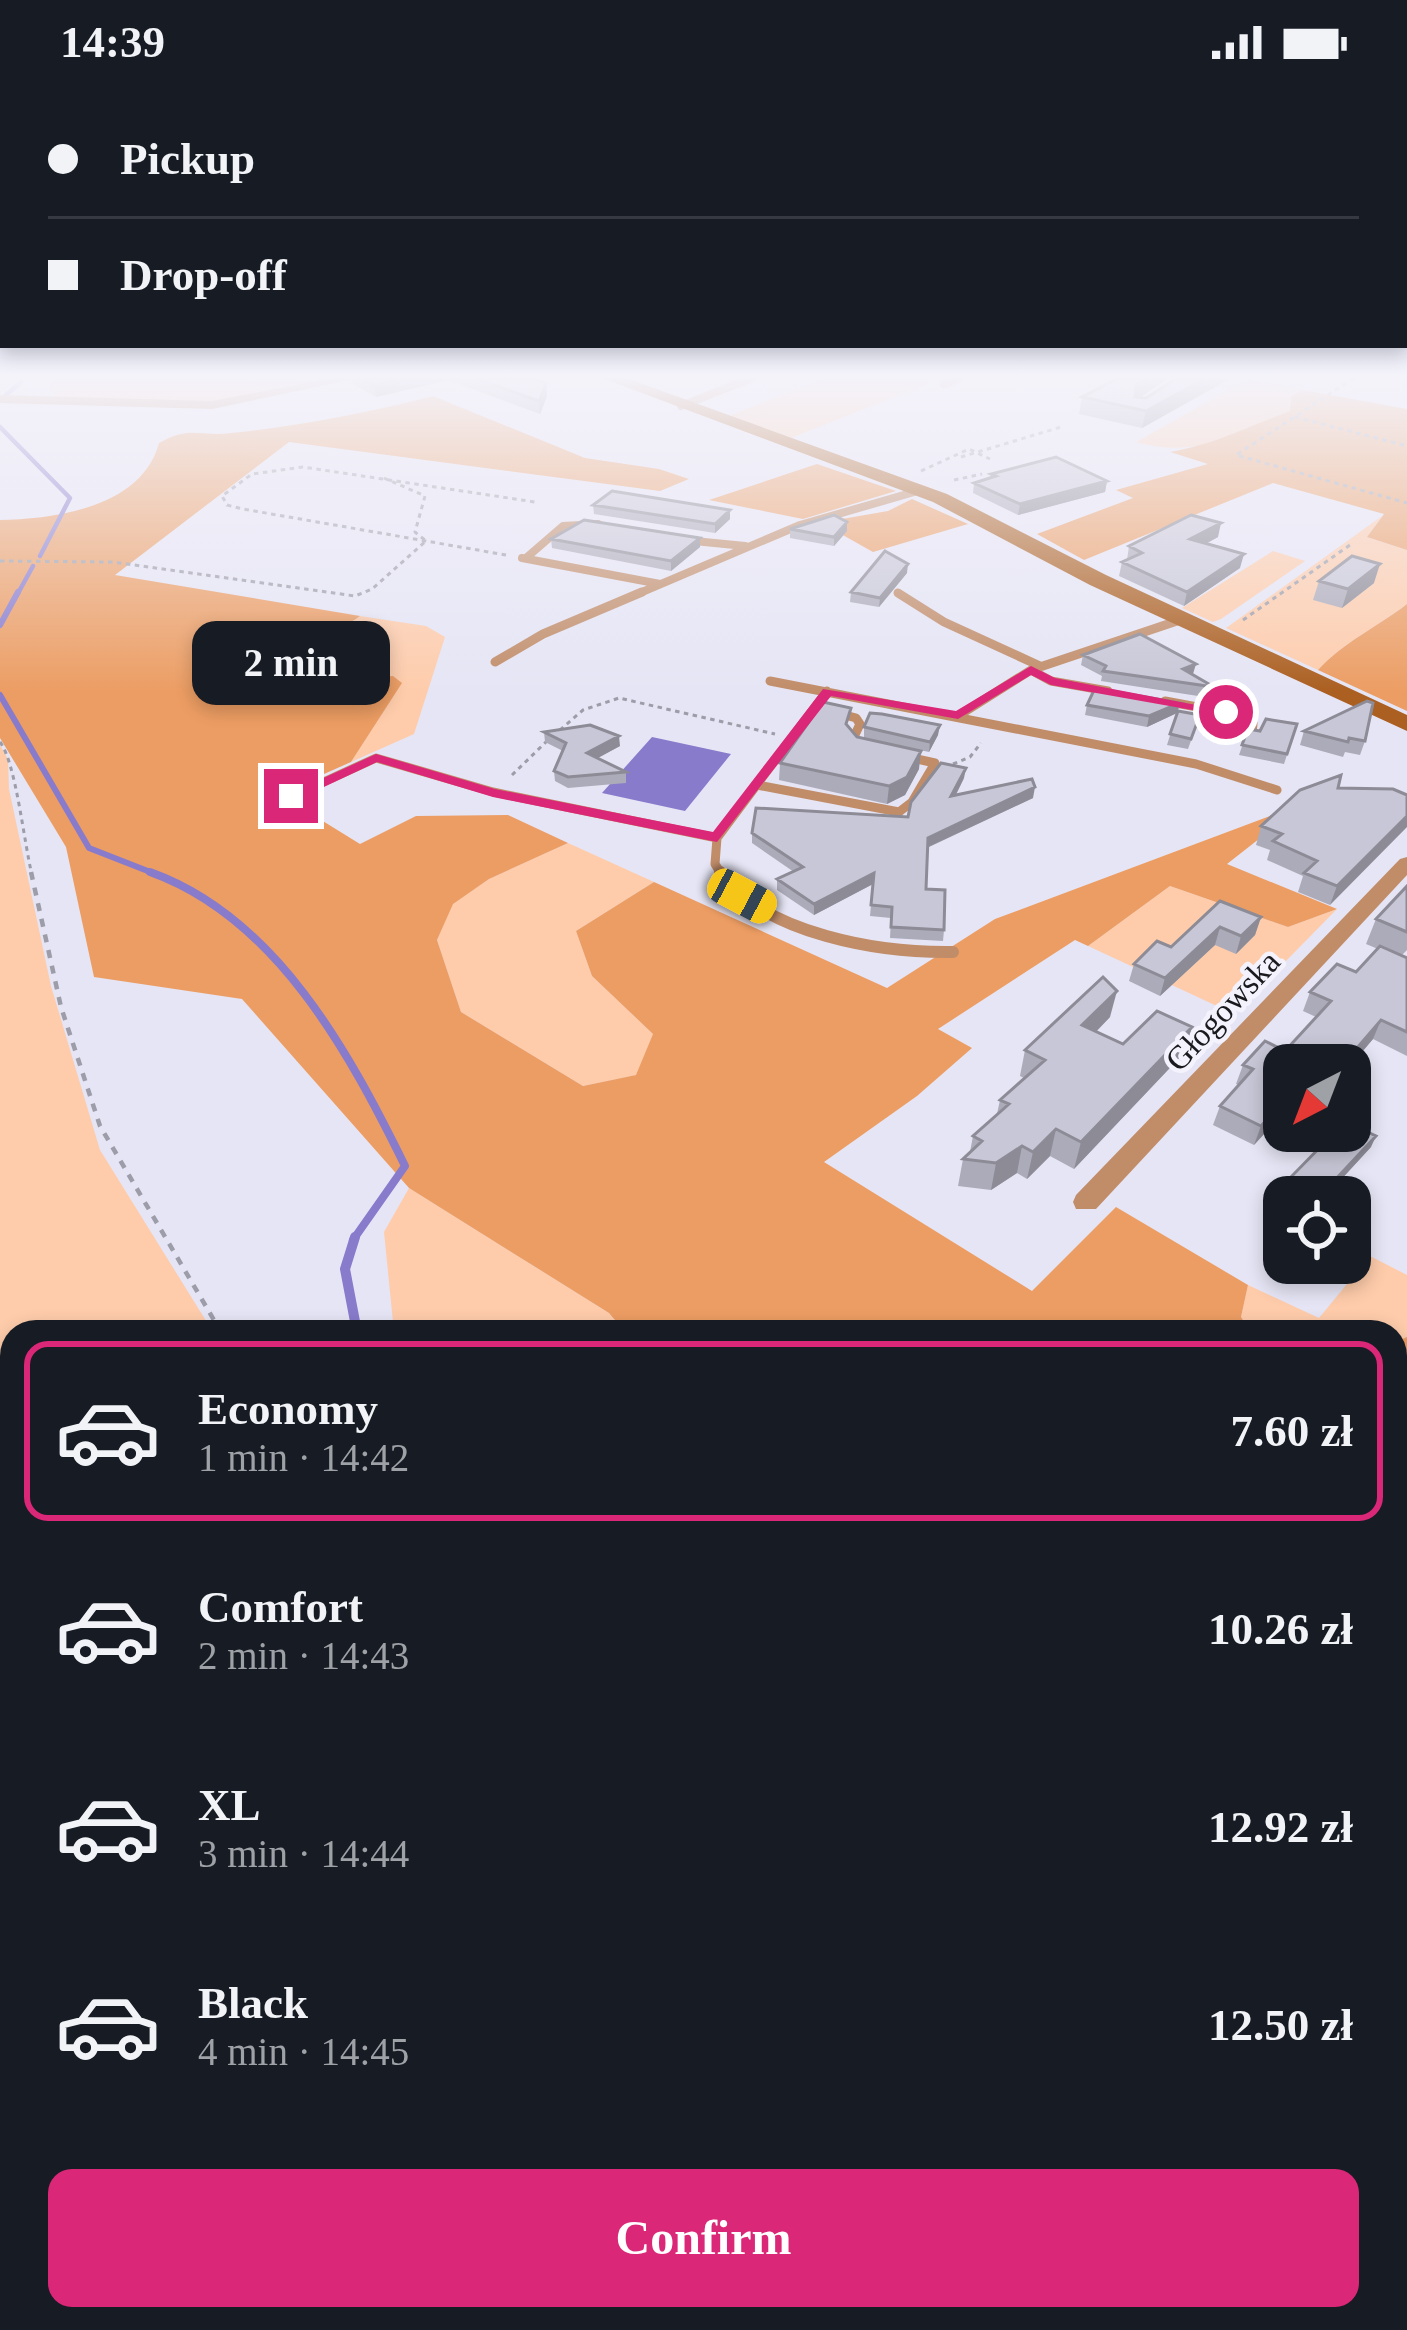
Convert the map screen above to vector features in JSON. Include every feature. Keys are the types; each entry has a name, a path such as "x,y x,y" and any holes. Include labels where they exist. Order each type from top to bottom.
{"street":[{"path":"916,483 1184,619 1407,724"},
{"name":"Głogowska","path":"1086,1202 1407,863"}],"lane":[{"path":"495,662 528,641 800,525 916,483"},
{"path":"522,558 572,522 607,526"},
{"path":"676,538 742,548 765,541"},
{"path":"522,558 662,585"},
{"path":"898,593 1051,681 1117,693"},
{"path":"958,716 1035,668 1184,619"},
{"path":"770,681 1196,764 1277,790"},
{"path":"827,692 710,853 724,881 782,916 898,954 953,952"},
{"path":"1161,700 1240,715 1252,723 1252,734"},
{"path":"814,708 856,718 860,724 854,743 868,748"},
{"path":"757,785 899,812 912,802 935,763 891,753"},
{"path":"291,796 376,758 493,792 717,838"}],"path":[{"path":"242,483 221,501 522,558"},
{"path":"388,483 425,496 415,532 426,541"},
{"path":"422,483 535,502"},
{"path":"1335,483 1407,503"},
{"path":"0,562 113,562 343,596 372,589 426,541"},
{"path":"1217,635 1351,544"},
{"path":"493,792 583,710 601,701 620,698 792,738"},
{"path":"935,763 963,761 985,736"},
{"path":"0,742 12,758 12,787 61,1007 100,1126 214,1320"}],"shaded area":[{"path":"134,483 236,483 115,575 360,616 280,650 261,667 302,686 303,696 312,701 328,703 370,679 393,676 402,683 351,762 279,794 360,844 416,816 508,815 568,843 489,879 453,904 437,940 461,1012 583,1086 636,1075 653,1034 592,976 576,931 654,882 887,988 995,919 1305,803 1227,864 1337,909 1288,927 1170,886 1088,946 1075,940 938,1029 972,1048 917,1096 824,1162 1032,1291 1116,1207 1248,1285 1243,1320 615,1320 409,1188 242,999 94,977 66,847 0,738 0,520 70,512 116,495"},
{"path":"598,483 680,483 660,491"},
{"path":"761,483 872,483 896,491 803,519 709,500"},
{"path":"1141,483 1407,483 1407,550 1367,537 1384,514 1273,483 1084,560 1037,534 1133,498 1116,490"},
{"path":"912,499 968,524 873,552 841,534 842,519 888,511"},
{"path":"1382,516 1367,537 1407,550 1407,604 1318,670 1226,628"},
{"path":"1273,551 1305,561 1221,619 1213,622 1182,608"},
{"path":"1407,604 1407,711 1318,670 1350,643"},
{"path":"360,616 426,626 445,637 414,734 351,762 401,684 366,680 344,697 319,703 302,696 302,686 261,668 280,650"},
{"path":"652,737 731,754 685,811 602,793"},
{"path":"0,745 8,759 9,789 51,986 100,1150 206,1320 0,1320"},
{"path":"568,843 654,882 576,931 592,976 653,1034 637,1075 583,1086 461,1012 437,940 452,904 489,879"},
{"path":"1170,886 1288,927 1337,909 1234,1014 1088,946"},
{"path":"409,1188 615,1320 393,1320 384,1232"},
{"path":"1371,1257 1407,1275 1407,1320 1243,1320 1248,1285 1319,1318 1347,1284 1371,1284"}],"building":[{"path":"975,483 1100,483 1020,504"},
{"path":"612,491 730,510 715,524 593,505"},
{"path":"834,515 847,522 834,537 790,529"},
{"path":"1191,515 1221,523 1190,539 1244,554 1187,592 1122,562 1142,553 1129,546"},
{"path":"584,520 700,538 671,561 551,539"},
{"path":"885,551 908,564 880,598 851,592"},
{"path":"1352,556 1380,564 1348,589 1319,581"},
{"path":"1140,634 1196,664 1183,669 1214,687 1103,671 1106,666 1083,655"},
{"path":"1095,688 1180,703 1149,716 1087,705"},
{"path":"1367,701 1373,703 1365,741 1349,738 1348,742 1304,731"},
{"path":"823,702 851,708 846,724 857,737 921,751 907,777 889,786 780,763"},
{"path":"1178,711 1200,715 1191,739 1170,734"},
{"path":"870,713 940,725 930,742 864,727"},
{"path":"1266,719 1297,724 1287,754 1242,745 1248,729 1260,731"},
{"path":"590,725 619,736 587,753 626,772 568,777 554,771 566,743 544,732"},
{"path":"941,763 966,768 951,796 1032,779 1035,787 928,838 926,889 945,890 944,930 891,927 892,907 871,905 874,873 814,904 777,879 803,867 752,833 756,808 908,817 911,802"},
{"path":"1341,775 1338,788 1393,789 1407,795 1407,816 1337,886 1304,873 1317,861 1273,841 1282,834 1261,826 1300,790"},
{"path":"1407,886 1407,932 1376,919"},
{"path":"1220,901 1261,917 1241,936 1220,927 1165,978 1134,964 1157,941 1171,947"},
{"path":"1380,946 1407,958 1407,1032 1381,1020 1360,1044 1291,1044 1331,1001 1310,992 1337,964 1356,972"},
{"path":"1103,977 1117,991 1082,1025 1123,1044 1157,1011 1192,1027 1081,1142 1056,1129 1033,1152 1022,1146 996,1163 963,1159 982,1141 973,1136 1009,1104 1000,1100 1045,1060 1025,1050"},
{"path":"1265,1041 1271,1044 1263,1044 1261,1126 1220,1106 1253,1069 1243,1065"},
{"path":"1315,1152 1361,1152 1339,1176 1292,1176"}],"waterway":[{"path":"40,556 70,498 55,483"},
{"path":"17,595 33,566"},
{"path":"0,625 18,592"},
{"path":"0,695 89,848 158,875"},
{"path":"150,872 195,893 271,955 304,993 359,1078 405,1166 355,1237"},
{"path":"355,1237 345,1269 355,1320"}],"route":[{"path":"291,796 376,758 387,759 493,792 717,838 827,692 958,716 1031,670 1051,681 1226,712"}]}
